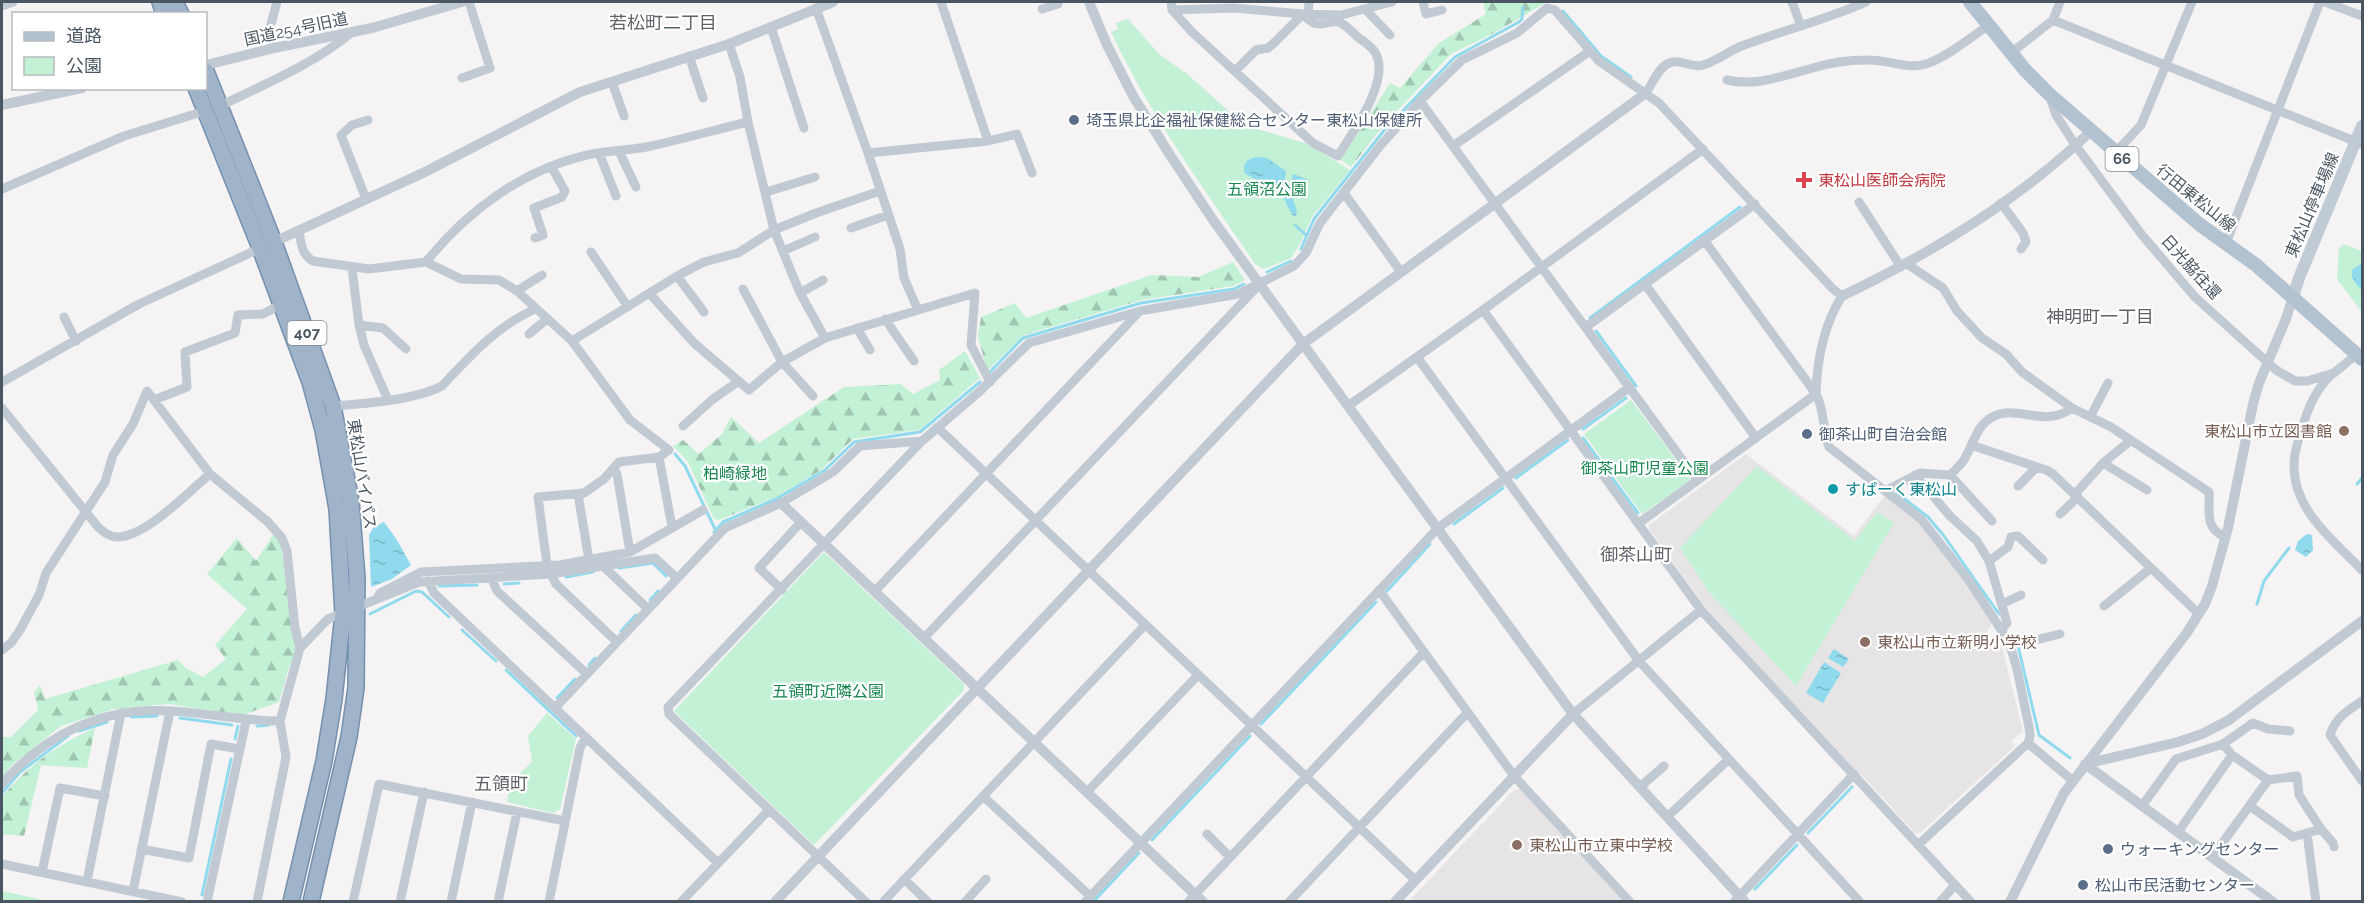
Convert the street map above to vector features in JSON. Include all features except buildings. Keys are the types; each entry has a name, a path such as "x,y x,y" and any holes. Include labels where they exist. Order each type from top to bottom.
{"highway":[{"name":"東松山バイパス","path":"207,77 212,108 333,406 351,501 357,578 356,687 349,737 311,902"},
{"name":"東松山バイパス","path":"198,90 212,108"},
{"name":"東松山バイパス","path":"267,245 282,304 310,382 331,466 338,509 343,614 334,699 324,761 291,902"}],"main road":[{"name":"行田東松山線","path":"1970,2 2011,53 2049,94 2199,225 2226,243 2293,297 2360,356"},
{"name":"東松山停車場線","path":"2293,297 2299,278 2360,142 2362,126"}],"street":[{"path":"2,6 13,2"},
{"path":"274,48 268,34 277,2"},
{"name":"国道254号旧道","path":"207,65 274,48 351,33 462,2"},
{"path":"462,78 490,68 468,2"},
{"path":"2,382 139,304 425,172 580,92 729,44 832,2"},
{"path":"941,2 988,141"},
{"path":"1042,9 1058,4 1058,2"},
{"path":"1089,2 1107,45 1133,96 1213,220 1573,714 1740,899 1854,774"},
{"path":"1235,71 1256,50 1268,48 1275,42 1296,19 1305,14 1309,2"},
{"path":"1172,6 1341,15 1392,2"},
{"path":"1423,2 1426,14 1442,10"},
{"path":"1792,2 1801,27"},
{"path":"775,902 1303,344 1646,93 1659,71 1670,62 1695,67 1704,65 1736,48 1801,27 1866,2"},
{"path":"2011,53 2053,20 2060,2"},
{"path":"2115,153 2141,125 2192,2"},
{"path":"2226,243 2320,2"},
{"path":"2325,2 2362,16"},
{"path":"1172,6 1192,32 1313,143 1338,156 1379,83 1376,54 1344,25 1337,22 1321,25 1308,20 1305,14"},
{"path":"816,8 900,249 904,278 918,310"},
{"path":"866,902 668,711 922,441 990,382 1029,343 1140,311 1238,294 1294,266 1302,260 1320,223 1380,146 1420,101 1462,60 1517,33 1547,8 1555,10 1599,61 1659,103 1842,296"},
{"path":"1366,10 1390,35"},
{"path":"2053,20 2360,142"},
{"path":"1727,80 1743,84 1757,83 1816,67 1868,60 1907,66 1926,64 1989,25"},
{"path":"771,27 804,128"},
{"path":"2,189 124,136 212,108 292,72 334,47 351,33"},
{"path":"729,44 740,77 748,122 774,230 800,292 825,338"},
{"path":"1453,146 1590,51"},
{"path":"689,56 704,98"},
{"path":"612,82 624,116"},
{"path":"2,105 73,90"},
{"name":"日光脇往還","path":"2049,94 2056,115 2076,146 2142,235 2212,314 2276,370 2295,381 2307,381 2334,373 2360,356"},
{"path":"1420,101 1697,480"},
{"path":"366,199 341,135 352,126 368,120"},
{"path":"426,262 447,236 493,198 550,166 599,153 647,147 748,122"},
{"path":"1816,394 1817,368 1823,335 1832,312 1842,296 1904,266 2001,203 2076,146 2091,131"},
{"path":"868,153 988,141 1017,134 1032,173"},
{"path":"1348,406 1703,149"},
{"path":"619,151 636,187"},
{"path":"599,153 616,196"},
{"path":"535,238 543,235 534,208 562,197 565,191 550,166"},
{"path":"766,192 815,177"},
{"path":"573,341 677,276 704,262 738,253 774,230 880,190"},
{"path":"1344,193 1401,272"},
{"path":"1858,202 1904,266 1943,288 1958,311 1982,338 2006,354 2022,372 2072,408 2111,427 2209,492 2210,525 2214,531 2225,537"},
{"path":"2001,203 2023,233 2026,242 2021,249"},
{"path":"1586,327 1755,204"},
{"path":"851,228 888,215"},
{"path":"299,230 303,252 306,258 313,261 369,269 426,262 461,279 499,280 517,291 573,341 630,420 669,450 659,457 620,462 604,479 578,494 538,497 549,569 556,584 617,642"},
{"path":"783,251 815,237"},
{"path":"1704,240 1821,402 1825,437 1829,447 1921,519 2002,629 2009,642 2029,727 2028,743 1918,845"},
{"path":"591,252 628,307"},
{"path":"352,268 359,325 364,345 388,400"},
{"path":"517,291 542,275"},
{"path":"677,276 704,312"},
{"path":"800,292 823,280"},
{"path":"924,638 1260,284"},
{"path":"1645,284 1756,438"},
{"path":"743,289 782,362 813,396"},
{"path":"650,294 694,343 749,390 782,362 825,338 975,293 971,345 990,382"},
{"path":"2010,902 2055,807 2199,614 2212,586 2225,537 2253,404 2293,297"},
{"path":"154,400 187,387 185,352 235,333 238,315 263,314 282,304"},
{"path":"333,406 388,400 433,391 442,386 496,332 517,316 535,309"},
{"path":"1483,310 1701,610 1971,902"},
{"path":"875,591 1140,311"},
{"path":"64,317 76,340"},
{"path":"529,334 547,319"},
{"path":"885,319 914,361"},
{"path":"359,325 383,328 406,350"},
{"path":"857,328 870,350"},
{"path":"1417,357 1639,661 1860,902"},
{"path":"2334,373 2322,385 2310,405 2296,448 2294,466 2297,486 2304,505 2313,519 2362,570"},
{"path":"683,426 713,399 739,381"},
{"path":"2090,417 2108,383"},
{"path":"982,796 1087,899 1438,528 1630,387"},
{"path":"2,650 11,643 20,630 39,595 46,573 105,482 113,455 133,424 147,391 210,474 268,522 282,538 286,551 295,628 300,648 280,721 286,757 257,902"},
{"path":"1639,523 1816,394"},
{"path":"2,408 86,513 108,536 133,534 156,519 210,474"},
{"path":"1950,475 1965,460 1971,445 1988,419 2005,411 2037,418 2050,417 2063,415 2072,408"},
{"path":"936,427 1415,880"},
{"path":"555,708 725,528 782,503 832,472 860,446 922,441"},
{"path":"2060,514 2103,463 2130,441"},
{"path":"1971,445 2053,474 2199,614"},
{"path":"659,457 672,527"},
{"path":"2103,463 2147,490"},
{"path":"2018,486 2037,467"},
{"path":"614,469 617,474 630,552"},
{"path":"1886,491 1920,473 1950,475 1992,521"},
{"path":"1915,475 1950,516 1977,541 1989,561 2007,623 2002,629"},
{"path":"578,494 589,560"},
{"path":"782,503 1141,842 1196,899 1230,857 1424,652"},
{"path":"300,648 328,620 357,607 376,602 419,582 492,579 630,552 703,510"},
{"path":"782,590 759,568 801,522"},
{"path":"1989,561 2008,547 2011,537 2018,536 2043,560"},
{"path":"641,545 677,578"},
{"path":"376,602 380,593 421,572 603,566 655,558"},
{"path":"603,566 648,609"},
{"path":"2104,606 2151,568"},
{"path":"492,579 497,591 587,674"},
{"path":"428,581 434,593 718,863"},
{"path":"1379,590 1514,776 1630,902"},
{"path":"2002,604 2021,595"},
{"path":"1395,902 1573,714 1701,610"},
{"path":"2085,764 2202,734 2229,720 2362,621"},
{"path":"883,902 1145,625"},
{"path":"2009,642 2032,641 2060,634"},
{"path":"1087,792 1198,675"},
{"path":"2362,701 2345,711 2330,735 2362,781"},
{"path":"2,784 16,767 58,735 89,721 121,713 170,711 246,721 280,721"},
{"path":"133,891 170,711"},
{"path":"87,881 121,713"},
{"path":"1289,902 1467,713"},
{"path":"207,902 246,721"},
{"path":"2142,806 2176,759 2223,744 2253,723 2268,729 2290,731"},
{"path":"549,902 580,748 586,737"},
{"path":"2028,743 2073,780"},
{"path":"141,849 189,858 211,744 239,749"},
{"path":"2223,744 2232,755 2268,780 2297,776 2300,795 2334,847"},
{"path":"2178,831 2232,755"},
{"path":"1667,817 1729,759"},
{"path":"2085,764 2273,902"},
{"path":"1640,787 1664,766"},
{"path":"2213,856 2268,780"},
{"path":"353,902 378,784 565,821"},
{"path":"42,872 60,788 105,796"},
{"path":"400,902 424,792"},
{"path":"451,902 472,802"},
{"path":"2250,806 2293,837 2321,830"},
{"path":"681,902 769,810"},
{"path":"498,902 517,812"},
{"path":"2307,833 2316,902"},
{"path":"1207,834 1230,857"},
{"path":"2,864 182,902"},
{"path":"904,879 928,902"},
{"path":"965,902 986,879"},
{"path":"1940,902 1955,885"}],"shaded area":[{"name":"東松山市立新明小学校","path":"1746,454 1854,536 1885,495 1918,521 1936,540 1993,621 1985,636 2002,647 2023,731 2011,741 2015,746 1920,833 1915,833 1861,774 1859,776 1705,607 1649,529 1649,525"},
{"name":"東松山市立東中学校","path":"1515,789 1521,789 1624,902 1408,902"}],"green space":[{"path":"1483,2 1547,2 1494,33 1451,54 1383,126 1351,167 1341,160 1390,83 1400,88 1439,43 1486,14"},
{"name":"五領沼公園","path":"1128,19 1160,55 1186,73 1240,121 1254,128 1308,144 1350,170 1312,217 1291,258 1264,269 1256,265 1217,208 1160,122 1111,32 1118,29 1116,23"},
{"path":"2343,244 2362,251 2362,312 2337,279 2339,249"},
{"path":"1233,262 1245,280 1233,286 1142,300 1024,335 987,371 978,336 981,317 1015,303 1026,318 1152,275 1198,277"},
{"name":"柏崎緑地","path":"965,351 980,378 919,430 853,439 821,470 776,497 719,520 714,519 688,462 673,446 683,440 699,454 722,434 731,417 759,443 844,387 901,384 913,394 940,380 939,370"},
{"name":"御茶山町児童公園","path":"1631,400 1691,480 1642,514 1584,434"},
{"path":"1757,466 1855,541 1877,512 1894,523 1796,686 1709,592 1680,548"},
{"path":"274,533 280,539 297,650 289,667 279,702 243,715 168,704 114,709 61,726 13,764 2,778 2,737 11,737 38,710 34,692 40,685 45,699 178,660 186,668 203,677 226,659 215,645 247,609 207,574 237,538 256,561"},
{"name":"五領町近隣公園","path":"824,552 964,684 964,690 814,845 674,711"},
{"path":"547,713 576,739 560,809 553,813 507,802 510,783 532,762 528,736"},
{"path":"95,728 87,768 41,765 24,836 4,834 2,842 2,797 22,775 44,757 68,741"},
{"path":"2,891 48,901 2,901"}],"water":[{"path":"1259,157 1267,158 1286,171 1285,181 1289,186 1295,186 1292,180 1293,174 1307,179 1307,186 1293,199 1297,211 1296,216 1292,215 1276,189 1245,174 1244,167 1247,161"},
{"path":"2362,263 2362,291 2352,278 2352,270"},
{"path":"384,522 411,565 392,579 371,587 369,535 373,528"},
{"path":"2307,534 2312,535 2313,550 2306,557 2295,550 2298,541"},
{"path":"1834,649 1849,659 1843,667 1828,658"},
{"path":"1824,662 1841,673 1823,703 1806,693"}],"waterway":[{"path":"1301,249 1314,219 1386,128 1455,57 1519,22 1522,19 1523,7"},
{"path":"1563,11 1601,56 1631,77"},
{"path":"1590,318 1740,207"},
{"path":"1295,225 1306,235"},
{"path":"1267,272 1291,261"},
{"path":"989,373 1023,338 1141,303 1234,289 1244,284"},
{"path":"1596,331 1636,386"},
{"path":"714,532 723,522 776,499 825,470 854,442 920,432 980,382"},
{"path":"1583,429 1626,398"},
{"path":"1583,438 1638,513"},
{"path":"1516,478 1568,440"},
{"path":"675,454 685,466 704,506"},
{"path":"2357,484 2362,478"},
{"path":"1454,524 1503,488"},
{"path":"1897,493 1928,517 1999,614"},
{"path":"707,512 715,529"},
{"path":"1387,591 1430,544"},
{"path":"2257,604 2264,581 2289,548"},
{"path":"619,568 653,563 666,576"},
{"path":"566,577 593,572"},
{"path":"504,584 519,583"},
{"path":"439,586 477,585"},
{"path":"370,614 416,591 422,592 449,617"},
{"path":"650,600 658,591"},
{"path":"1261,724 1376,602"},
{"path":"621,631 636,615"},
{"path":"462,630 496,661"},
{"path":"2018,646 2039,735 2070,758"},
{"path":"589,665 595,658"},
{"path":"506,670 576,736"},
{"path":"557,698 575,679"},
{"path":"131,717 157,716"},
{"path":"180,718 232,725"},
{"path":"79,731 107,722"},
{"path":"257,726 269,725"},
{"path":"235,739 238,726"},
{"path":"2,793 20,772 68,736"},
{"path":"1152,840 1250,736"},
{"path":"202,895 231,759"},
{"path":"1808,833 1852,787"},
{"path":"1755,889 1797,845"},
{"path":"1093,902 1139,853"}],"place":[{"name":"埼玉県比企福祉保健総合センター東松山保健所","path":"1074,120"},
{"name":"東松山医師会病院","path":"1804,180"},
{"name":"東松山市立図書館","path":"2344,431"},
{"name":"御茶山町自治会館","path":"1807,434"},
{"name":"すぱーく東松山","path":"1833,489"},
{"name":"東松山市立新明小学校","path":"1865,642"},
{"name":"東松山市立東中学校","path":"1517,845"},
{"name":"ウォーキングセンター","path":"2108,849"},
{"name":"松山市民活動センター","path":"2083,885"}],"district":[{"name":"若松町二丁目","path":"663,22"},
{"name":"神明町一丁目","path":"2100,316"},
{"name":"御茶山町","path":"1636,554"},
{"name":"五領町","path":"501,783"}]}
